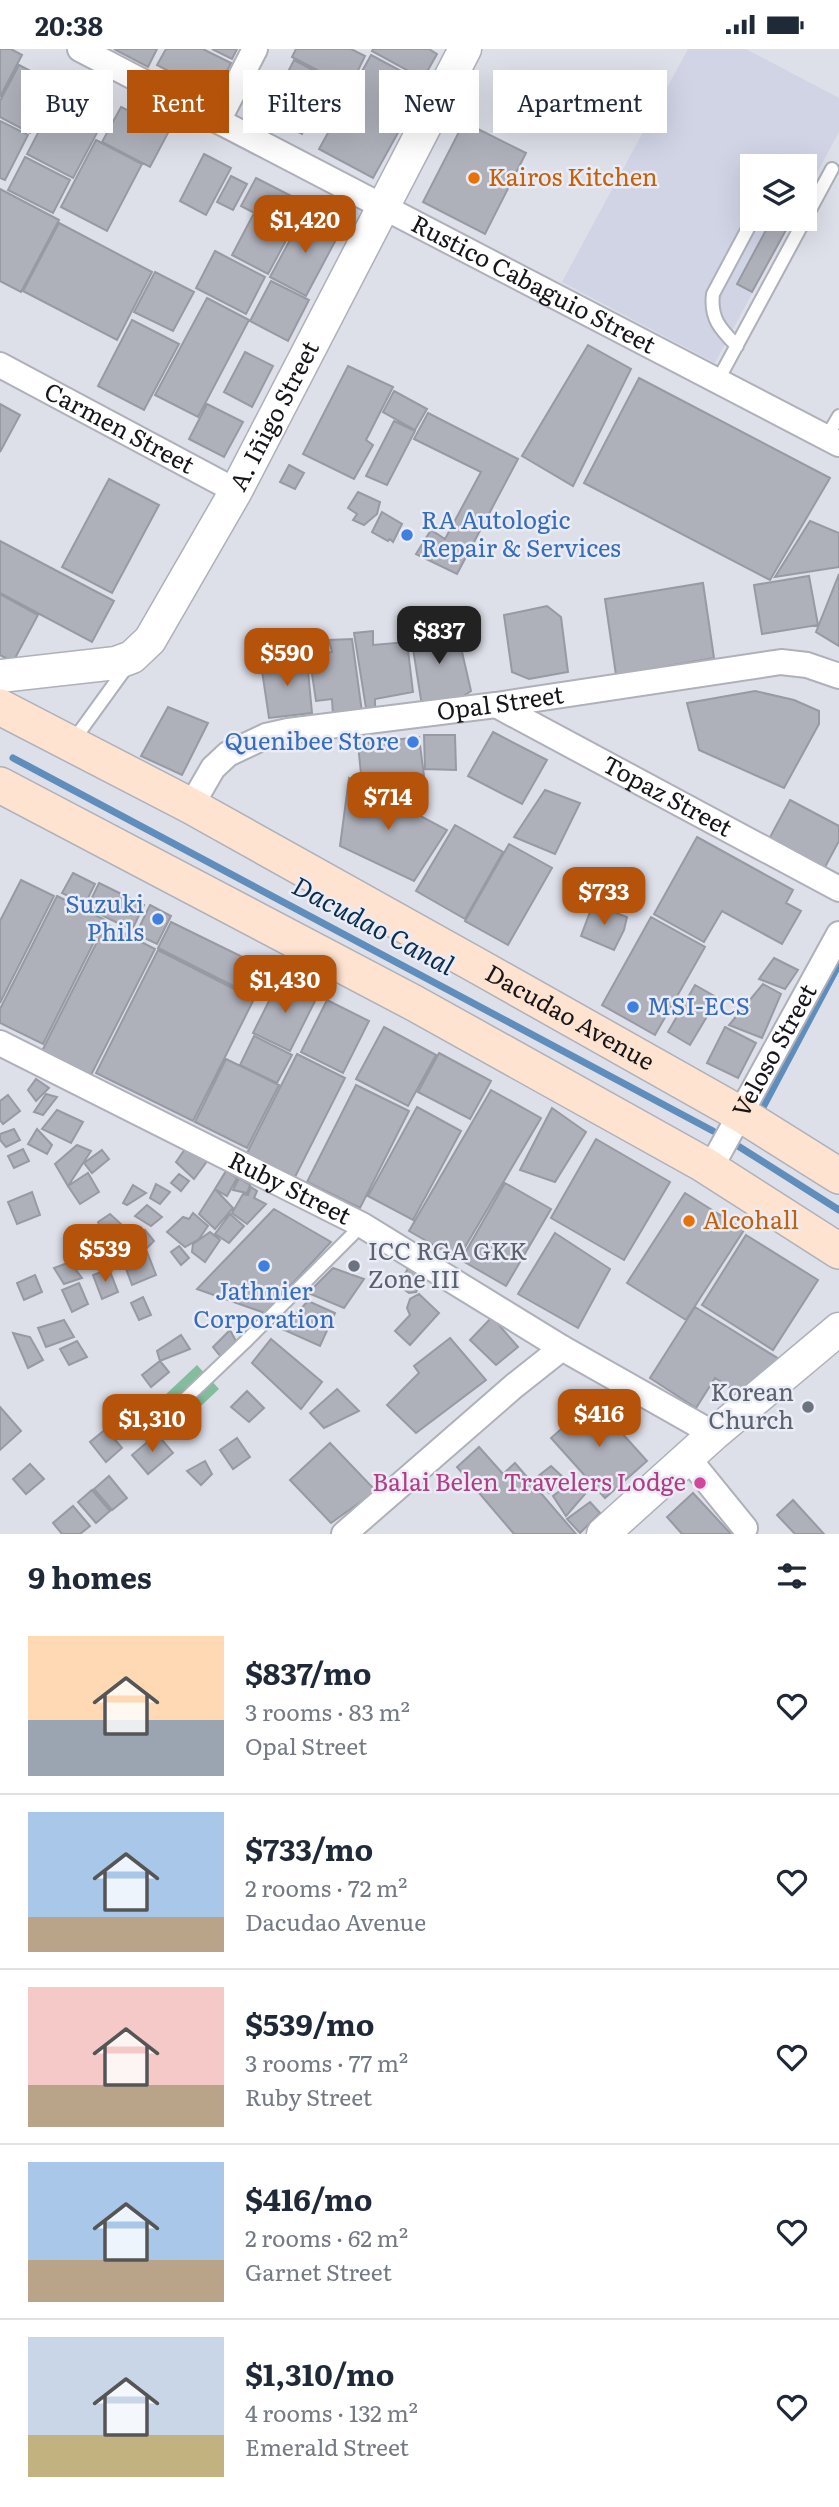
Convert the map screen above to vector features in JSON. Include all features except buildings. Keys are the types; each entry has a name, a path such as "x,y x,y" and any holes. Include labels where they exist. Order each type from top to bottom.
{"main road":[{"name":"Dacudao Avenue","path":"0,706 191,806 742,1115 839,1176"},
{"path":"0,785 414,1003 710,1169 839,1251"}],"street":[{"name":"Rustico Cabaguio Street","path":"80,49 127,74"},
{"path":"229,100 255,49"},
{"name":"A. Iñigo Street","path":"138,652 156,632 236,491 465,49"},
{"name":"Rustico Cabaguio Street","path":"229,127 833,441"},
{"name":"Carmen Street","path":"0,365 236,491"},
{"path":"0,676 117,663 138,652"},
{"name":"Opal Street","path":"191,806 220,761 247,743 288,731 496,705 781,663 807,665 839,676"},
{"name":"Topaz Street","path":"496,705 839,889"},
{"name":"Veloso Street","path":"710,1169 839,934"},
{"name":"Ruby Street","path":"0,1043 362,1225 562,1348 714,1434"},
{"path":"603,1534 714,1434 839,1329"},
{"path":"344,1534 514,1386 562,1348"},
{"path":"689,1459 745,1528"}],"lane":[{"path":"718,382 832,169"},
{"path":"737,346 715,321 711,307 713,294 747,231"},
{"path":"833,441 839,416"},
{"path":"71,744 138,652"},
{"path":"159,1423 362,1225"}],"shaded area":[{"path":"688,49 746,49 839,98 839,132 817,173 817,154 740,154 740,231 786,231 715,363 562,282 643,133 667,133 667,88"}],"green space":[{"path":"197,1365 219,1389 168,1437 146,1413"}],"waterway":[{"name":"Dacudao Canal","path":"13,758 713,1131"},
{"path":"762,1109 839,964"},
{"name":"Dacudao Canal","path":"738,1146 839,1210"}],"place":[{"name":"Kairos Kitchen","path":"474,178"},
{"name":"RA Autologic Repair & Services","path":"407,535"},
{"name":"Quenibee Store","path":"413,742"},
{"name":"Suzuki Phils","path":"158,919"},
{"name":"MSI-ECS","path":"633,1007"},
{"name":"Alcohall","path":"689,1221"},
{"name":"Jathnier Corporation","path":"264,1266"},
{"name":"ICC RGA GKK Zone III","path":"354,1266"},
{"name":"Korean Church","path":"808,1407"},
{"name":"Balai Belen Travelers Lodge","path":"700,1483"}]}
